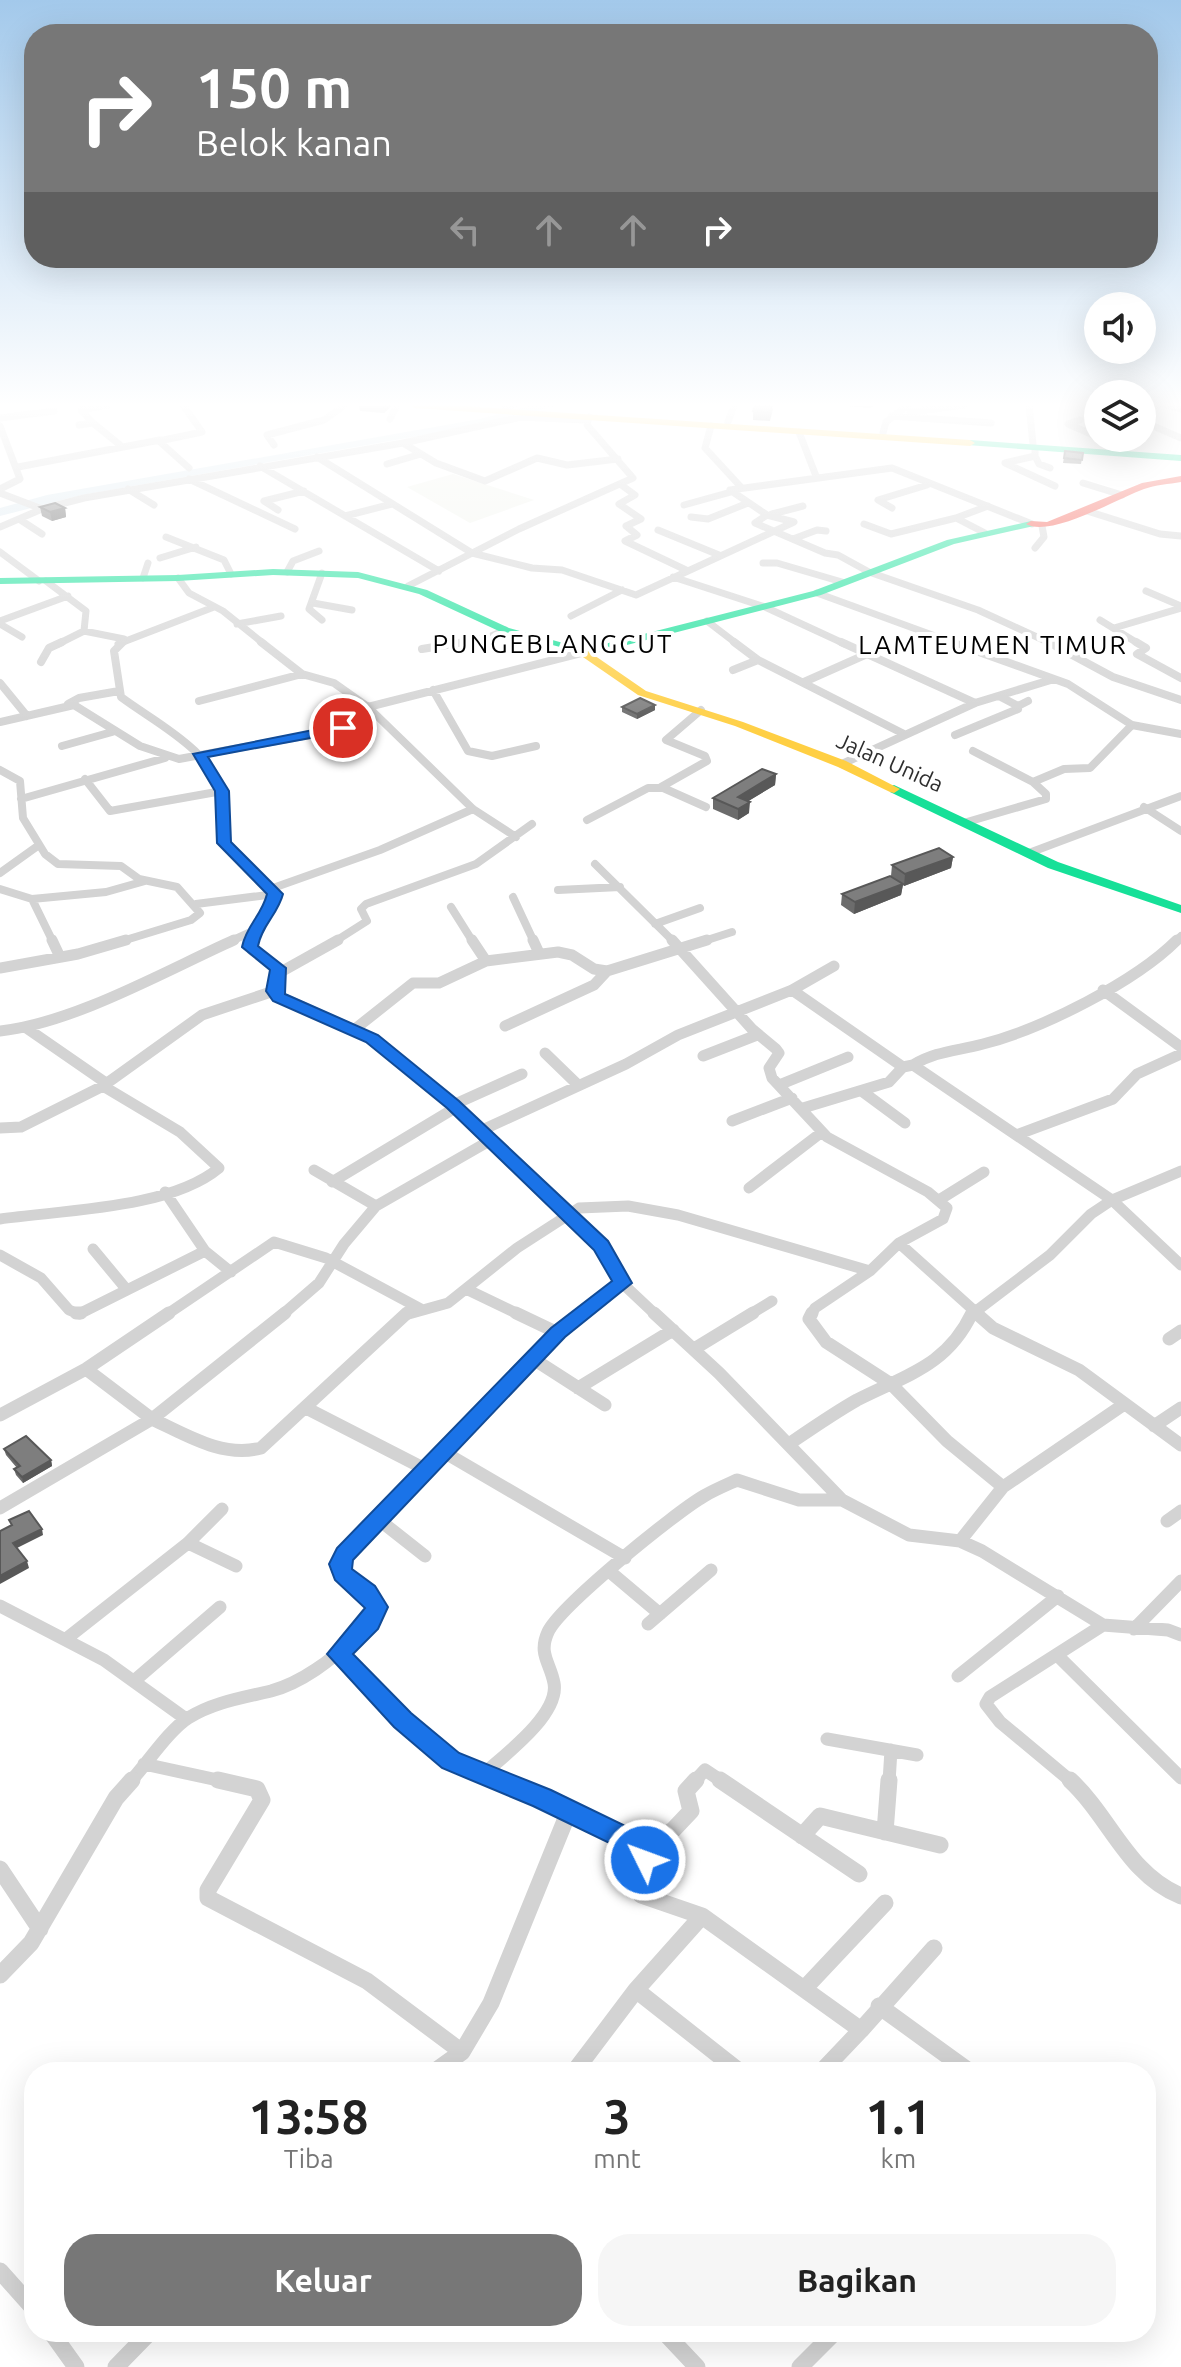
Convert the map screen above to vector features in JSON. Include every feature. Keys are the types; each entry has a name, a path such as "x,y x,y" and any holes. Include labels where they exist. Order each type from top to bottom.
{"main road":[{"path":"0,581 43,581 146,570 178,578 287,572 374,577 408,586 505,630 585,652 817,593 985,533 1037,525 1071,515"},
{"name":"Jalan Unida","path":"585,652 642,693 701,710 842,764 1090,880 1181,909"}],"street":[{"path":"0,527 26,515"},
{"path":"266,515 295,529"},
{"path":"411,515 472,553 532,568 562,570 639,595 686,570 794,522 770,515"},
{"path":"408,586 553,515"},
{"path":"636,515 641,519 626,526 637,535 625,541 686,570"},
{"path":"691,517 708,519 717,515"},
{"path":"767,515 754,522 838,555 869,572 978,610 1034,634 1113,677 1181,700"},
{"path":"864,524 891,534 963,515"},
{"path":"1012,515 1037,525 1044,537 1035,548"},
{"path":"1101,515 1160,534 1181,536"},
{"path":"345,516 439,571"},
{"path":"956,518 985,533"},
{"path":"19,519 42,534"},
{"path":"658,530 719,555"},
{"path":"793,539 817,530 826,531"},
{"path":"166,537 228,563 231,574"},
{"path":"160,558 196,547"},
{"path":"287,572 293,561 319,551"},
{"path":"0,552 86,611 84,631"},
{"path":"763,563 777,563 842,582"},
{"path":"322,573 309,609 322,620"},
{"path":"673,577 765,607 972,704 995,718"},
{"path":"178,578 189,593 214,607 302,674 334,683 368,707 473,809 516,837"},
{"path":"571,616 622,590"},
{"path":"1146,591 1181,607"},
{"path":"817,593 1054,679 1083,692 1132,725 1181,734"},
{"path":"0,622 68,596"},
{"path":"313,603 352,610"},
{"path":"214,607 125,640 114,647 119,691 134,709 199,754 222,791 224,843 274,891"},
{"path":"1114,628 1181,607"},
{"path":"237,624 281,616"},
{"path":"1100,620 1146,648 1137,654 1181,678"},
{"path":"707,621 758,660 904,734"},
{"path":"0,622 22,637"},
{"path":"422,649 481,640 505,630"},
{"path":"41,662 49,648 84,631 125,640"},
{"path":"21,799 165,758 336,730 352,723 368,707 585,652"},
{"path":"804,682 867,654"},
{"path":"733,670 758,660"},
{"path":"199,701 302,674"},
{"path":"842,764 972,704 1054,679"},
{"path":"0,683 27,716"},
{"path":"433,690 464,748 476,759 493,759 536,746"},
{"path":"0,722 68,704 79,698 119,691"},
{"path":"999,696 1018,706 1028,701"},
{"path":"68,704 77,706 112,732 165,758"},
{"path":"955,735 1018,709"},
{"path":"662,788 707,761 702,754 666,740 701,710"},
{"path":"1033,782 1064,769 1090,768 1132,725"},
{"path":"62,746 112,732"},
{"path":"967,822 1046,799 1046,794 1033,782 973,751"},
{"path":"0,770 17,777 23,788 23,818 39,845 60,866 118,865 145,881"},
{"path":"85,779 110,811 222,791"},
{"path":"587,820 648,788 662,788 706,807"},
{"path":"1029,853 1144,807 1181,796"},
{"path":"1144,807 1181,831"},
{"path":"196,904 274,891 380,850 473,809"},
{"path":"274,991 279,973 362,926 367,921 361,909 366,904 476,864 532,824"},
{"path":"0,873 39,845"},
{"path":"595,864 737,1009 757,1035 778,1049 778,1057 769,1068 779,1085 822,1132 836,1143 939,1200 947,1208 943,1219 899,1243 870,1271 815,1308 809,1319 826,1342 891,1384 947,1441 1003,1487"},
{"path":"0,889 32,899 106,892 145,881 171,884 196,904 200,913 191,920 60,957 0,968"},
{"path":"558,890 620,887"},
{"path":"274,891 272,907 253,931 249,947 273,963 279,973"},
{"path":"513,897 539,953"},
{"path":"32,899 60,957"},
{"path":"451,907 486,961"},
{"path":"655,924 700,908"},
{"path":"0,1031 25,1027 253,931"},
{"path":"355,1029 413,983 439,983 486,961 539,953 572,955 594,969 607,971 732,932"},
{"path":"803,1108 889,1082 908,1066 933,1053 1023,1032 1154,963 1181,936"},
{"path":"480,1131 737,1009 792,990 834,966"},
{"path":"505,1026 594,985 607,971"},
{"path":"792,990 1112,1200 1181,1265"},
{"path":"1103,990 1181,1047"},
{"path":"274,991 279,997 372,1038 454,1106 569,1212 608,1254 622,1283 694,1349 842,1500 909,1535 960,1541 1103,1625 1168,1630 1181,1635"},
{"path":"0,1128 21,1127 104,1084 202,1015 274,991"},
{"path":"0,1219 165,1192 215,1174 218,1166 171,1126 104,1084 25,1027"},
{"path":"703,1056 757,1035"},
{"path":"545,1053 578,1085"},
{"path":"1016,1135 1113,1099 1132,1078 1181,1054"},
{"path":"779,1085 848,1057"},
{"path":"332,1182 454,1106 522,1074"},
{"path":"863,1092 905,1123"},
{"path":"732,1121 792,1098"},
{"path":"749,1188 822,1132"},
{"path":"0,1508 152,1419 319,1283 350,1236 376,1206 491,1140"},
{"path":"314,1170 376,1206"},
{"path":"789,1444 854,1402 929,1366 952,1349 973,1311 1050,1255 1091,1214 1112,1200 1181,1171"},
{"path":"939,1200 984,1172"},
{"path":"165,1192 205,1251 231,1272"},
{"path":"86,1369 152,1419 224,1448 244,1452 261,1448 273,1440 403,1316 421,1309 439,1308 569,1212 609,1205 666,1212 870,1271"},
{"path":"0,1415 86,1369 270,1243 280,1241 313,1251 421,1309"},
{"path":"899,1243 973,1311 1008,1337 1079,1370 1181,1445"},
{"path":"93,1249 127,1290"},
{"path":"0,1255 41,1278 74,1313 87,1311 205,1251"},
{"path":"0,1975 18,1959 40,1929 90,1837 144,1764 186,1719 218,1704 274,1690 338,1654 376,1614 376,1603 346,1577 340,1564 425,1469 535,1360 558,1333 622,1283"},
{"path":"466,1289 558,1333"},
{"path":"694,1349 772,1301"},
{"path":"578,1388 673,1330"},
{"path":"1169,1339 1181,1331"},
{"path":"535,1360 605,1405"},
{"path":"960,1541 1003,1487 1123,1405"},
{"path":"306,1408 425,1469"},
{"path":"1154,1426 1181,1408"},
{"path":"442,1451 625,1558"},
{"path":"481,1776 536,1722 554,1698 555,1688 543,1662 541,1648 546,1631 563,1609 702,1497 730,1480 752,1482 799,1500 842,1500"},
{"path":"66,1639 188,1543 222,1509"},
{"path":"1167,1521 1181,1511"},
{"path":"378,1519 425,1556"},
{"path":"188,1543 236,1566"},
{"path":"648,1624 711,1570"},
{"path":"609,1571 660,1614"},
{"path":"1134,1629 1181,1581"},
{"path":"958,1676 1058,1596"},
{"path":"134,1681 220,1607"},
{"path":"3,1612 66,1639 134,1681 186,1719"},
{"path":"1103,1625 990,1697 986,1704 989,1714 1082,1792 1128,1855 1150,1877 1167,1892 1181,1896"},
{"path":"338,1654 403,1720 450,1760 481,1776 569,1811 641,1849 646,1858 634,1880 641,1895 702,1916 861,2030"},
{"path":"1058,1656 1181,1778"},
{"path":"827,1739 917,1755"},
{"path":"885,1832 891,1750"},
{"path":"144,1764 257,1789 262,1800 208,1890 208,1898 367,1981 462,2052"},
{"path":"641,1849 673,1830 691,1811 686,1791 705,1770 859,1874"},
{"path":"448,2062 462,2052 491,2003 569,1811"},
{"path":"802,1836 820,1816 940,1845"},
{"path":"0,1869 40,1929"},
{"path":"804,1989 885,1903"},
{"path":"582,2062 636,1990 702,1916"},
{"path":"831,2062 934,1948"},
{"path":"636,1990 722,2062"},
{"path":"879,2006 956,2062"},
{"path":"0,2271 24,2298"},
{"path":"58,2342 76,2367"},
{"path":"116,2367 140,2342"},
{"path":"673,2342 697,2367"},
{"path":"800,2367 823,2342"}],"shaded area":[{"path":"457,515 491,515 470,523"}],"building":[{"path":"640,698 655,705 637,714 622,707"},
{"path":"762,769 776,774 738,797 750,802 738,809 713,798"},
{"path":"939,848 953,857 905,874 892,865"},
{"path":"890,876 903,884 855,902 842,894"},
{"path":"26,1436 51,1460 22,1477 14,1469 20,1466 4,1449"},
{"path":"29,1511 42,1529 13,1543 27,1561 0,1576 0,1531 12,1525 9,1520"}],"traffic: fast":[{"path":"585,652 817,593 951,542 1031,524"},
{"path":"0,581 178,578 273,572 358,575 423,592 505,630 576,648 584,653"},
{"path":"894,789 1053,865 1181,909"}],"traffic: slow":[{"path":"584,653 642,693 739,724 842,764 894,789"}],"traffic: jam":[{"path":"1031,524 1048,525 1071,515"}],"district":[{"name":"PUNGEBLANGCUT","path":"553,644"},
{"name":"LAMTEUMEN TIMUR","path":"993,645"}],"route":[{"path":"343,728 199,754 222,791 223,839 226,847 273,888 275,894 272,907 253,931 249,947 278,968 274,993 279,997 372,1038 453,1105 569,1212 608,1254 622,1283 573,1318 345,1554 340,1569 367,1593 377,1607 370,1622 338,1654 403,1720 450,1760 481,1776 542,1798 629,1840 641,1849 645,1860"}]}
